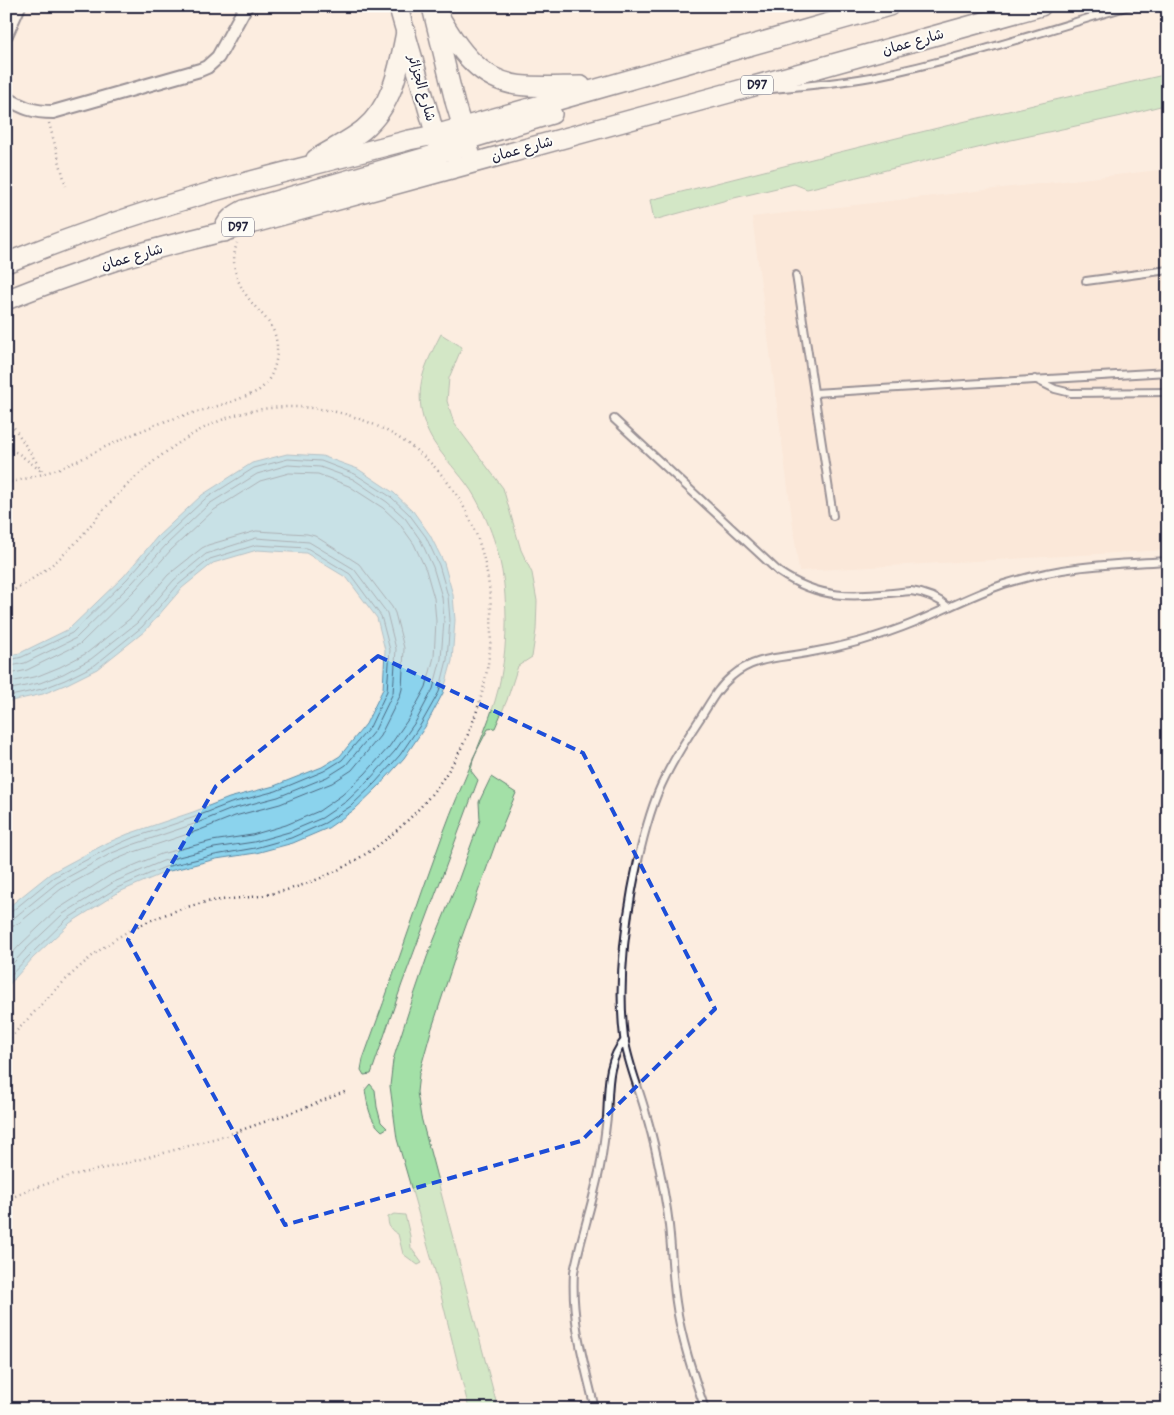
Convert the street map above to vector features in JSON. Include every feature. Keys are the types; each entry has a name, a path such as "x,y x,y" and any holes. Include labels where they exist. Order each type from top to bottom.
{"main road":[{"name":"شارع الجزائر","path":"398,6 435,135 454,163"},
{"name":"شارع الجزائر","path":"432,6 464,133"},
{"path":"432,6 454,42 464,54 480,70 501,81 526,86 607,85"},
{"path":"454,163 453,153 464,133 607,85 889,6"},
{"name":"شارع عمان","path":"6,300 115,261 231,236 254,222 454,163 736,91 1040,6"},
{"path":"301,169 362,131 381,110 394,86 406,32"},
{"path":"6,263 78,236 218,190 410,140 435,135 464,133 638,90 649,84 668,68"}],"street":[{"path":"6,35 19,6"},
{"path":"6,98 31,111 53,112 200,70 207,67 218,56 246,6"}],"lane":[{"path":"736,91 830,84 902,70 949,59 1129,6"},
{"path":"1086,282 1168,270"},
{"path":"796,275 833,516"},
{"path":"814,393 1168,372"},
{"path":"1035,379 1055,389 1071,393 1168,392"},
{"path":"614,419 779,572 797,583 819,592 845,596 919,592 935,597 948,607"},
{"path":"705,1409 689,1361 678,1313 673,1283 667,1209 656,1152 629,1060 621,1000 626,924 640,850 647,822 669,768 722,686 738,670 749,664 860,641 913,623 998,586 1052,571 1168,561"},
{"path":"595,1409 576,1324 574,1272 600,1166 606,1120 609,1073 618,1048 625,1040"}],"path":[{"path":"46,112 66,186"},
{"path":"6,483 44,474 67,466 111,444 163,423 234,401 259,391 272,372 276,362 276,339 270,324 238,283 233,264 234,254 231,236"},
{"path":"6,594 30,581 61,557 120,492 159,458 181,442 211,425 236,414 270,408 302,407 351,415 387,430 419,452 442,475 466,509 477,536 489,582 492,619 486,676 468,734 439,785 424,803 390,836 356,860 319,879 262,896 198,904 149,921 131,930 113,940 80,966 6,1042"},
{"path":"6,415 44,474"},
{"path":"6,448 18,453 44,474"},
{"path":"6,1200 73,1175 116,1166 227,1135 346,1091"}],"highlighted area":[{"path":"378,656 583,753 715,1009 581,1141 285,1225 128,940 216,786"}],"shaded area":[{"path":"1168,169 1168,550 799,571 752,217"}],"green space":[{"path":"1168,74 1168,104 807,189 794,184 654,220 650,200 908,135"},
{"path":"441,334 462,347 449,378 447,401 454,423 503,488 521,550 532,573 537,601 536,630 532,657 518,666 507,700 495,728 488,729 476,753 495,701 501,675 506,635 504,583 496,545 487,520 471,490 431,438 423,418 420,397 423,376 429,358"},
{"path":"473,760 471,771 478,780 402,984 371,1074 364,1075 361,1070 363,1059 444,831"},
{"path":"491,777 516,793 460,942 431,1031 419,1074 417,1092 421,1117 498,1409 469,1409 435,1271 397,1139 390,1086 393,1060 409,1010 427,957 480,820 479,802"},
{"path":"370,1084 375,1090 381,1122 387,1128 382,1131 374,1122 368,1107 365,1090"},
{"path":"394,1214 405,1215 411,1248 422,1263 418,1265 403,1254 398,1234 391,1229 388,1223 388,1217"}],"water":[{"path":"287,454 322,456 358,469 394,493 413,511 430,535 444,563 453,595 455,620 452,661 443,693 425,727 404,758 354,810 328,828 293,843 256,853 216,859 166,872 119,892 70,923 33,958 6,988 6,909 51,873 128,834 229,798 274,786 322,767 340,756 366,724 383,689 385,650 377,618 347,578 306,553 257,550 213,563 182,588 145,631 97,669 43,694 6,702 6,656 20,653 69,629 124,576 157,537 202,495 252,463"}]}
